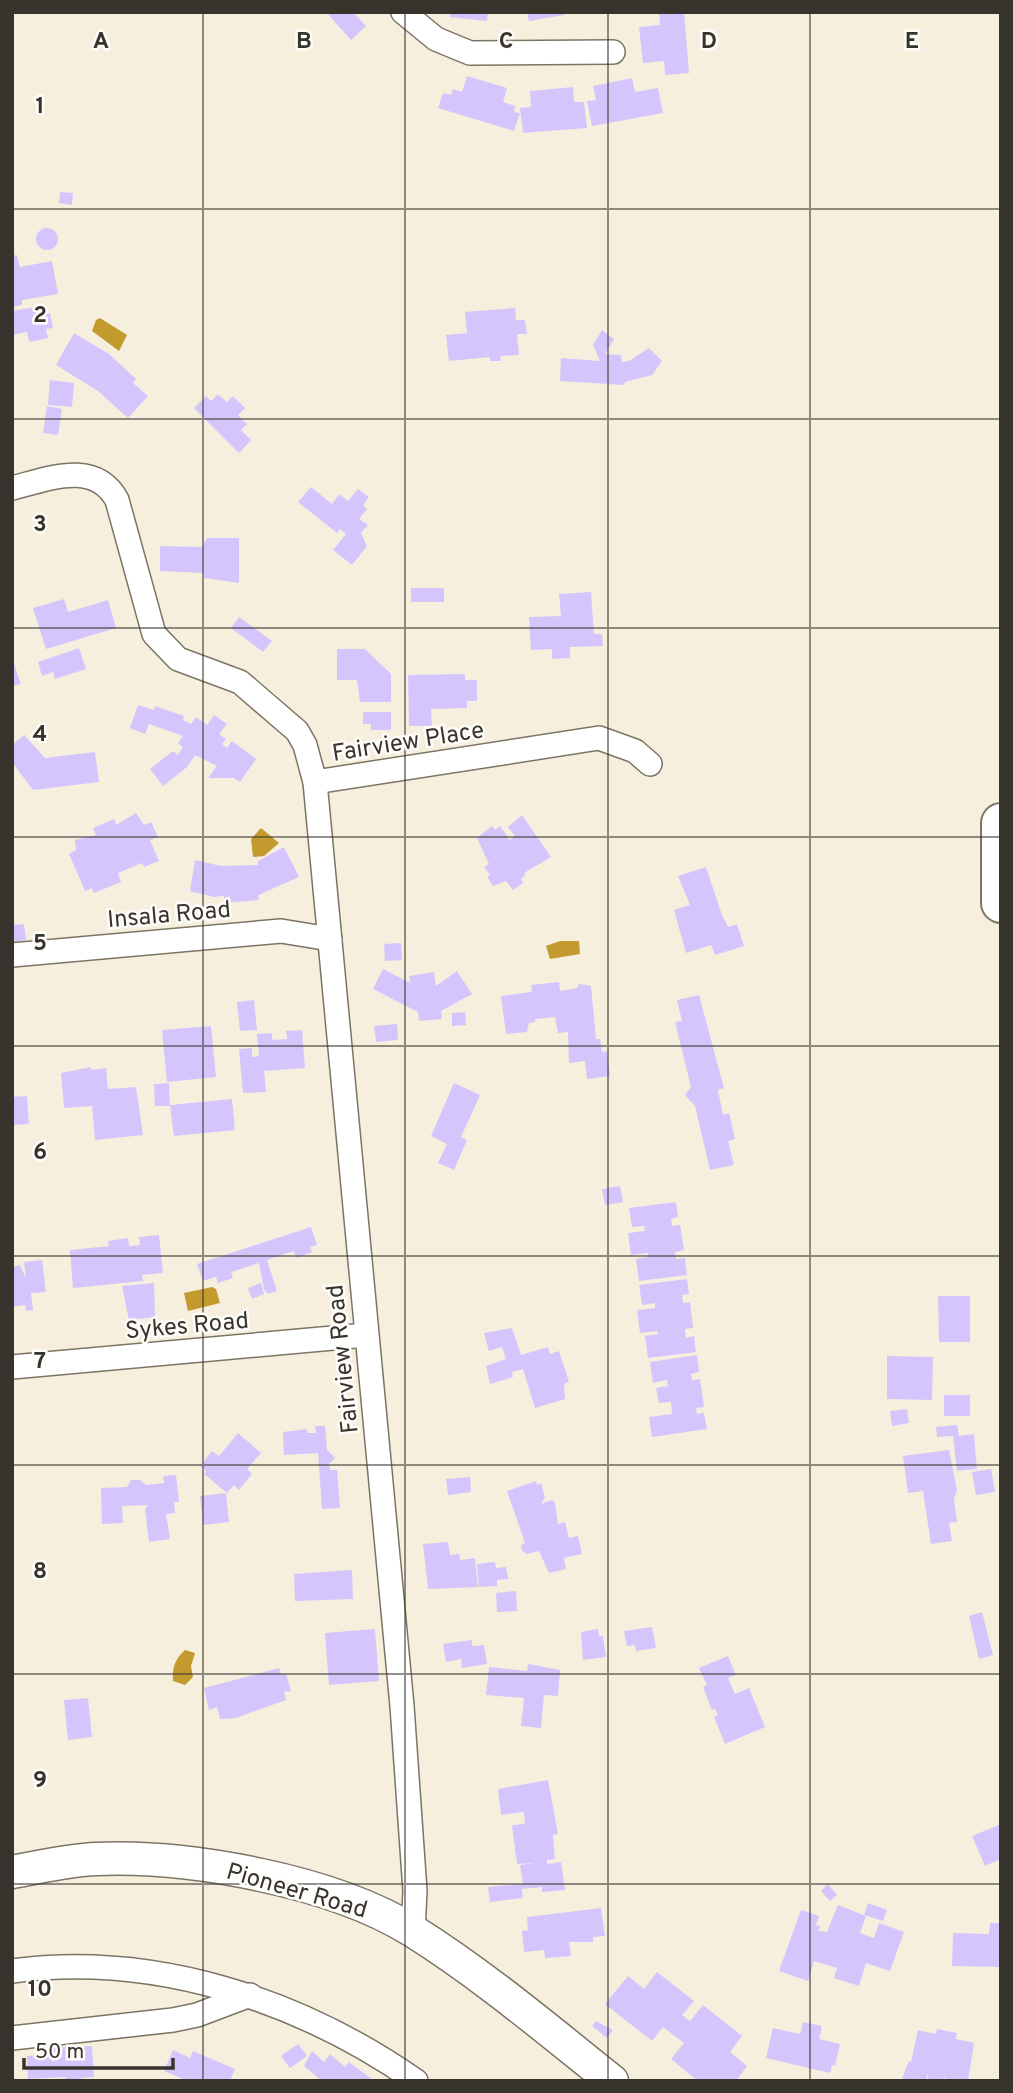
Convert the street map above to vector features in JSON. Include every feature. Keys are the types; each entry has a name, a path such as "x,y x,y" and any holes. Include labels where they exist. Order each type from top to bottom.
{"highway":[{"path":"1001,823 1001,903"}],"main road":[{"name":"Pioneer Road","path":"12,1872 95,1858 185,1862 271,1878 346,1901 413,1931 612,2081"}],"street":[{"path":"403,12 436,39 470,53 613,52"},
{"name":"Fairview Place","path":"12,488 77,474 93,477 111,489 117,500 154,634 178,659 240,682 297,731 305,745 315,782 599,738 635,751 650,764"},
{"name":"Fairview Road","path":"315,782 402,1706 415,1891 413,1931"},
{"name":"Insala Road","path":"12,955 281,931 330,939"},
{"name":"Sykes Road","path":"12,1367 366,1335"},
{"path":"12,1971 46,1966 123,1968 198,1981 250,1995 329,2028 383,2058 416,2081"},
{"path":"12,2038 173,2020 197,2015 250,1995"}],"shaded area":[{"path":"100,318 127,335 119,351 92,331 96,320"},
{"path":"261,828 279,843 264,856 253,857 251,839"},
{"path":"560,941 579,941 580,954 550,959 546,946"},
{"path":"212,1287 216,1289 220,1303 188,1311 184,1293"},
{"path":"185,1650 195,1653 191,1666 193,1677 185,1685 173,1681 173,1676 177,1660"}],"building":[{"path":"326,12 353,12 366,26 351,40"},
{"path":"450,12 488,12 487,21 450,17"},
{"path":"527,12 564,12 564,15 529,21"},
{"path":"659,12 684,12 689,73 665,75 664,61 643,63 639,27 660,25"},
{"path":"467,76 507,88 503,102 515,106 514,112 520,113 514,131 438,108 443,93 451,95 453,89 462,92"},
{"path":"632,78 635,92 658,88 663,113 592,126 587,101 596,100 593,86"},
{"path":"573,87 574,102 584,102 587,128 523,133 520,108 531,107 530,91"},
{"path":"60,192 73,193 72,205 59,203"},
{"path":"47,228 55,231 58,239 55,247 47,250 39,247 36,239 39,231"},
{"path":"17,255 20,267 52,261 58,294 22,300 22,305 12,307 12,256"},
{"path":"35,307 37,316 50,313 53,328 46,329 48,338 29,342 27,332 12,335 12,311"},
{"path":"515,308 516,320 525,320 527,334 517,334 519,355 500,356 501,361 490,361 490,357 449,361 446,335 467,333 465,312"},
{"path":"602,330 614,339 605,354 621,355 622,362 629,361 649,348 662,361 652,375 625,382 624,385 560,381 561,358 600,361 593,345"},
{"path":"74,333 109,354 136,379 133,383 148,396 128,418 98,391 56,365"},
{"path":"50,380 74,383 72,407 48,405"},
{"path":"218,394 227,402 233,396 245,408 238,415 247,424 241,430 251,440 239,453 194,408 206,396 211,401"},
{"path":"47,406 62,409 58,435 43,433"},
{"path":"311,487 332,504 339,494 348,501 358,489 369,497 363,505 367,509 359,519 368,525 361,533 367,546 352,565 333,550 346,534 340,529 337,533 298,502"},
{"path":"207,538 239,538 239,583 204,578 204,573 160,571 160,546 202,547"},
{"path":"411,588 444,588 444,602 411,602"},
{"path":"591,592 594,634 602,634 603,646 570,647 570,658 552,659 552,649 531,650 529,617 561,616 559,594"},
{"path":"64,599 68,612 108,600 116,628 46,649 33,608"},
{"path":"239,617 272,641 263,652 231,628"},
{"path":"79,648 86,669 55,679 53,672 42,676 38,662"},
{"path":"337,649 365,649 391,674 391,702 360,702 357,680 337,680"},
{"path":"12,658 21,684 12,686"},
{"path":"465,674 465,680 477,680 477,701 467,701 467,708 431,709 432,726 409,726 408,675"},
{"path":"138,705 154,710 155,706 184,716 183,720 191,724 196,717 207,725 214,715 227,724 219,734 226,739 222,744 227,748 232,741 256,759 240,782 234,778 208,778 217,766 195,755 187,767 163,786 150,769 173,751 178,755 183,747 178,743 183,736 149,724 145,734 130,728"},
{"path":"363,712 391,712 391,730 371,730 371,724 363,724"},
{"path":"24,735 45,758 95,752 99,782 33,790 12,762 12,745"},
{"path":"136,813 144,825 151,822 158,837 150,840 159,861 144,867 142,863 118,873 121,882 94,893 92,888 85,891 69,854 76,850 75,840 96,835 93,828 114,819 116,825"},
{"path":"522,815 551,857 524,873 526,874 521,879 523,883 513,890 506,881 493,886 484,867 489,864 477,838 492,826 495,830 500,826 510,840 515,836 508,827"},
{"path":"284,847 299,877 263,893 258,896 259,900 225,903 224,896 214,897 190,891 195,860 221,866 258,865 258,861"},
{"path":"706,867 722,915 728,927 737,924 744,946 715,955 711,945 686,953 674,910 690,905 678,876"},
{"path":"24,924 26,940 12,942 12,925"},
{"path":"401,943 402,960 385,961 384,944"},
{"path":"383,969 410,983 409,976 434,972 436,986 457,971 472,994 441,1011 442,1019 419,1021 418,1012 373,989"},
{"path":"559,982 560,991 577,988 579,984 591,986 596,1039 600,1039 602,1052 607,1051 610,1076 587,1079 585,1061 569,1063 568,1032 558,1033 555,1017 535,1019 535,1022 529,1023 527,1032 506,1034 501,996 532,992 531,985"},
{"path":"699,995 724,1088 718,1090 723,1115 729,1113 735,1139 728,1141 734,1165 710,1170 695,1106 685,1095 691,1087 675,1022 682,1021 677,1000"},
{"path":"254,1000 257,1030 240,1031 237,1002"},
{"path":"465,1012 466,1025 452,1026 452,1013"},
{"path":"397,1024 398,1040 376,1042 374,1026"},
{"path":"211,1026 216,1077 167,1082 162,1030"},
{"path":"302,1030 305,1068 264,1071 266,1092 243,1093 239,1049 252,1048 252,1057 259,1056 257,1034 272,1033 272,1040 287,1039 286,1031"},
{"path":"91,1067 91,1070 106,1068 108,1089 136,1087 143,1135 95,1140 92,1106 64,1108 61,1073"},
{"path":"169,1083 170,1105 232,1099 235,1130 174,1136 170,1106 155,1106 154,1084"},
{"path":"454,1083 480,1095 461,1137 467,1140 454,1170 438,1163 447,1144 431,1136"},
{"path":"27,1096 29,1124 13,1125 12,1097"},
{"path":"620,1186 623,1202 605,1205 602,1189"},
{"path":"676,1202 678,1217 671,1219 672,1226 680,1225 684,1250 675,1252 676,1259 685,1258 687,1275 639,1281 636,1259 648,1257 648,1253 631,1255 628,1233 645,1231 644,1226 632,1227 629,1208"},
{"path":"311,1227 317,1245 310,1247 312,1252 296,1258 294,1251 267,1260 277,1291 268,1294 264,1289 259,1263 231,1272 233,1278 218,1283 216,1277 203,1281 197,1264"},
{"path":"159,1235 163,1273 142,1275 143,1281 73,1288 70,1250 109,1246 108,1241 128,1238 129,1246 140,1245 139,1237"},
{"path":"42,1260 46,1292 31,1293 33,1310 26,1311 25,1305 12,1307 12,1267 20,1265 26,1278 24,1262"},
{"path":"687,1279 689,1294 682,1295 683,1303 690,1302 693,1328 685,1329 686,1338 694,1336 696,1352 648,1358 645,1336 658,1334 657,1331 640,1333 637,1310 655,1308 655,1303 642,1305 639,1285"},
{"path":"154,1283 155,1317 129,1320 122,1286"},
{"path":"261,1283 264,1294 252,1299 248,1288"},
{"path":"938,1296 970,1296 970,1342 939,1342"},
{"path":"512,1328 521,1355 548,1347 550,1354 559,1351 569,1382 564,1384 565,1399 535,1408 523,1369 512,1372 513,1377 490,1384 486,1366 506,1359 502,1347 489,1351 484,1333"},
{"path":"697,1355 699,1372 691,1374 692,1380 700,1379 704,1407 696,1408 697,1414 704,1413 707,1429 652,1437 649,1417 672,1414 671,1402 659,1403 656,1388 668,1386 667,1380 653,1383 650,1362"},
{"path":"887,1356 933,1357 932,1400 887,1399"},
{"path":"944,1395 970,1395 970,1416 944,1416"},
{"path":"907,1409 909,1423 892,1426 890,1411"},
{"path":"957,1425 959,1436 974,1434 977,1469 957,1471 953,1436 937,1437 936,1427"},
{"path":"315,1426 325,1426 327,1450 335,1458 329,1464 330,1470 337,1470 340,1508 322,1509 318,1453 284,1455 283,1432 307,1429 307,1433 316,1433"},
{"path":"238,1433 261,1453 247,1469 252,1474 239,1490 234,1485 227,1493 204,1474 206,1471 200,1466 212,1451 219,1456"},
{"path":"949,1450 957,1490 954,1500 957,1522 949,1523 952,1541 931,1544 923,1491 908,1493 903,1456"},
{"path":"991,1469 995,1492 976,1495 972,1472"},
{"path":"176,1475 179,1502 174,1502 175,1513 166,1514 170,1539 149,1542 145,1509 148,1505 122,1506 123,1523 102,1524 101,1488 127,1487 131,1480 140,1480 146,1485 164,1483 163,1476"},
{"path":"470,1477 471,1492 448,1495 446,1479"},
{"path":"536,1481 537,1485 541,1483 545,1497 541,1504 552,1500 555,1503 558,1524 565,1522 569,1538 578,1536 582,1554 564,1558 566,1569 549,1573 539,1551 527,1554 522,1551 521,1545 525,1543 507,1491"},
{"path":"226,1493 229,1522 203,1525 200,1496"},
{"path":"448,1542 450,1555 459,1554 460,1560 475,1558 478,1587 428,1589 423,1544"},
{"path":"495,1562 496,1568 506,1567 508,1579 497,1580 497,1586 479,1587 477,1564"},
{"path":"352,1570 353,1599 295,1601 294,1574"},
{"path":"516,1591 517,1611 497,1612 496,1593"},
{"path":"982,1612 993,1655 979,1659 969,1616"},
{"path":"652,1627 656,1648 636,1651 635,1645 627,1646 624,1631"},
{"path":"375,1629 379,1681 329,1685 325,1633"},
{"path":"598,1629 599,1636 603,1636 606,1657 583,1660 581,1632"},
{"path":"472,1640 472,1646 484,1645 487,1664 462,1668 461,1659 446,1662 443,1644"},
{"path":"728,1656 736,1675 728,1678 735,1694 749,1688 765,1727 725,1744 714,1717 718,1715 715,1709 712,1710 703,1687 707,1685 699,1668"},
{"path":"528,1664 560,1670 558,1696 544,1695 541,1728 521,1726 524,1698 486,1695 489,1667 527,1671"},
{"path":"279,1668 281,1675 286,1674 291,1691 284,1692 286,1700 236,1718 220,1719 217,1707 209,1710 204,1688"},
{"path":"88,1698 92,1737 68,1740 64,1700"},
{"path":"548,1780 558,1834 553,1835 555,1859 547,1860 547,1864 561,1862 565,1890 542,1892 542,1887 522,1889 523,1898 490,1902 488,1887 523,1884 520,1865 535,1863 517,1864 512,1825 525,1824 524,1812 501,1815 498,1789"},
{"path":"1001,1824 1001,1859 985,1866 972,1836"},
{"path":"828,1884 837,1895 830,1901 821,1891"},
{"path":"868,1903 887,1910 883,1921 864,1915"},
{"path":"838,1905 866,1916 860,1933 874,1938 879,1923 904,1932 890,1971 866,1963 859,1986 834,1978 837,1968 814,1961 808,1981 779,1971 801,1910 819,1916 816,1925 820,1926 818,1931 827,1932"},
{"path":"601,1908 605,1936 593,1937 593,1942 569,1942 571,1956 545,1958 544,1950 524,1952 522,1931 528,1930 527,1917"},
{"path":"990,1923 1001,1923 1001,1967 952,1966 953,1933 989,1934"},
{"path":"657,1972 694,2001 682,2015 690,2021 703,2005 742,2036 730,2052 747,2066 736,2081 698,2081 671,2059 684,2043 663,2027 652,2041 605,2004 628,1976 644,1989"},
{"path":"596,2021 613,2030 607,2038 592,2026"},
{"path":"803,2022 822,2026 819,2039 840,2044 835,2066 832,2065 830,2073 766,2058 773,2028 800,2034"},
{"path":"937,2029 957,2033 956,2039 974,2043 968,2081 947,2081 944,2077 943,2081 931,2081 928,2080 928,2073 926,2081 901,2081 909,2061 911,2062 918,2030 936,2034"},
{"path":"298,2044 307,2056 290,2068 281,2056"},
{"path":"92,2046 94,2077 81,2078 82,2081 66,2081 65,2077 28,2079 27,2056 46,2055 46,2049"},
{"path":"173,2050 190,2058 193,2051 235,2069 230,2081 188,2081 164,2071"},
{"path":"312,2051 324,2062 330,2054 345,2067 349,2062 374,2081 322,2081 304,2066"}]}
